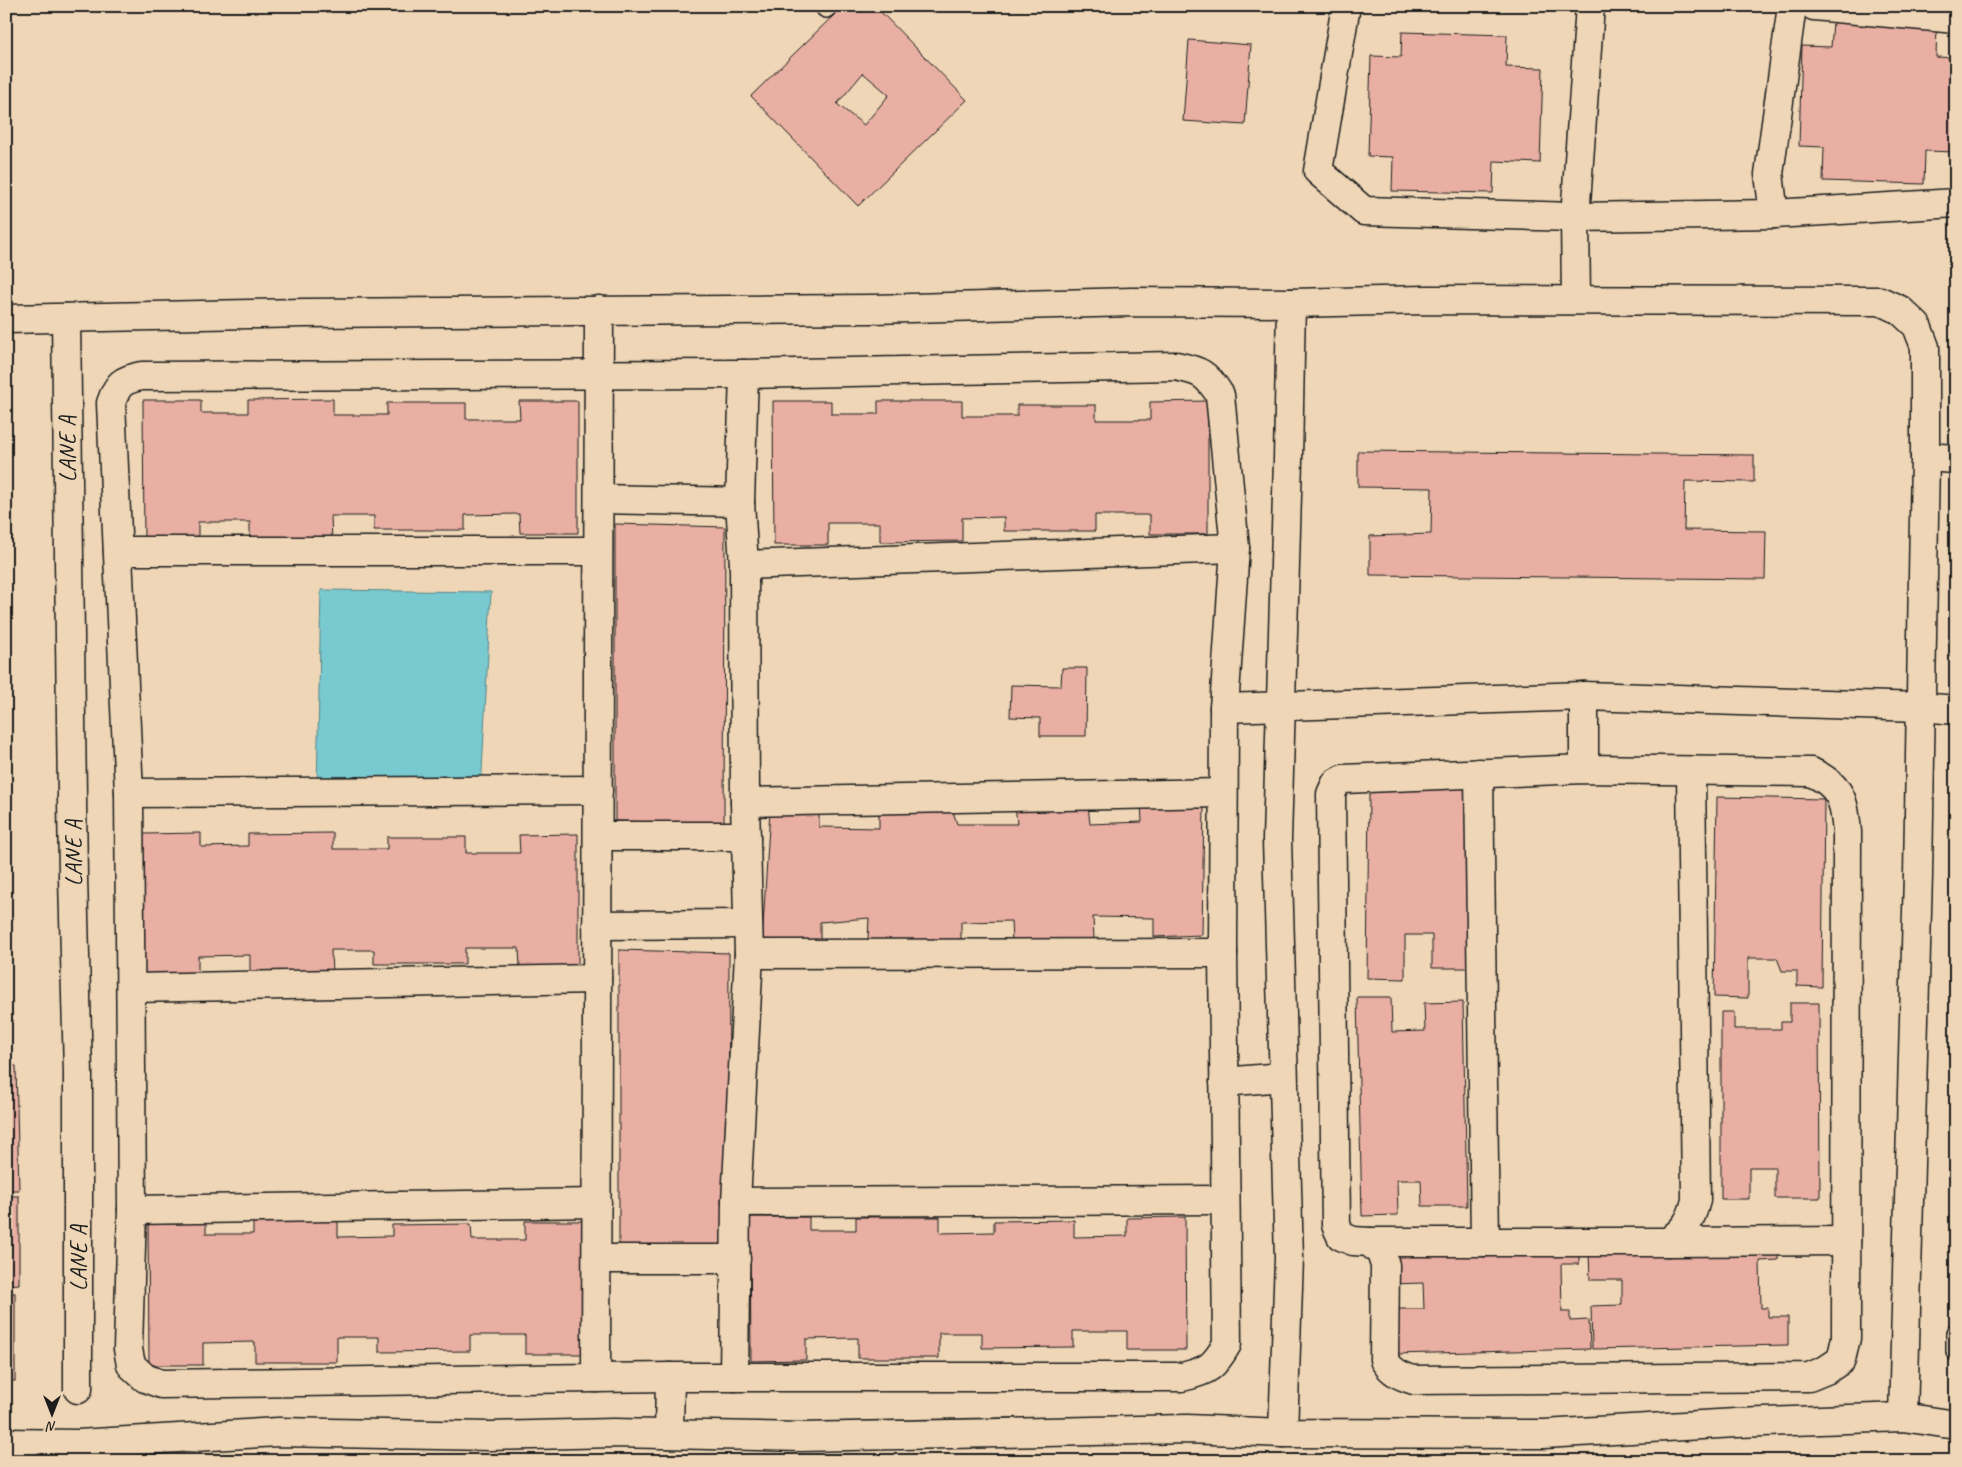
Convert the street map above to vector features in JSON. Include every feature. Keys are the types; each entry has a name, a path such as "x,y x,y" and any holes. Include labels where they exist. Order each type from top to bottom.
{"street":[{"path":"1346,6 1318,171 1364,211 1575,217 1774,214 1956,203"},
{"path":"1774,214 1769,174 1792,6"},
{"path":"1814,6 1956,19"},
{"path":"1576,300 1575,217 1583,7"},
{"path":"6,319 304,313 873,309 1132,302 1291,303 1425,300 1880,301 1900,310 1917,326 1925,347 1921,707 1902,1417"},
{"path":"1283,1433 1289,1258 1277,840 1291,303"},
{"path":"596,1378 599,310"},
{"name":"LANE A","path":"66,318 73,877 78,1073 78,1389"},
{"path":"1176,366 1196,370 1211,380 1220,395 1235,548 1224,708 1223,953 1227,1344 1217,1360 1202,1372 1182,1377 670,1377 161,1384 145,1378 131,1365 128,1349 132,1210 129,793 111,403 116,390 123,381 141,376 744,374 1176,366"},
{"path":"734,1377 736,1202 749,954 745,802 744,565 740,502 744,374"},
{"path":"1925,457 1956,459"},
{"path":"599,499 740,502"},
{"path":"744,565 1235,548"},
{"path":"118,551 598,551"},
{"path":"1584,696 1584,769"},
{"path":"1224,708 1584,696 1921,707 1956,710"},
{"path":"1370,1242 1381,1254 1385,1265 1384,1360 1391,1370 1414,1380 1809,1377 1826,1370 1841,1360 1846,1338 1847,832 1845,810 1838,791 1826,779 1811,772 1584,769 1343,779 1336,783 1331,794 1336,1225 1341,1236 1353,1241 1370,1242 1846,1241"},
{"path":"1668,1242 1682,1231 1692,1217 1696,1200 1691,771"},
{"path":"1479,774 1485,1242"},
{"path":"129,793 598,790"},
{"path":"745,802 1224,793"},
{"path":"598,836 746,836"},
{"path":"597,925 748,924"},
{"path":"749,954 1223,953"},
{"path":"131,988 597,979"},
{"path":"1224,1082 1283,1077"},
{"path":"736,1202 1225,1200"},
{"path":"132,1210 597,1203"},
{"path":"597,1259 736,1259"},
{"path":"669,1434 670,1377"},
{"path":"6,1443 78,1444 278,1432 490,1436 613,1433 801,1437 1187,1429 1283,1433 1544,1434 1902,1417 1956,1425"}],"lane":[{"path":"1956,1333 1956,1351"}],"shaded area":[{"path":"1733,1454 1822,1461 648,1461"}],"water":[{"path":"321,590 491,592 481,791 317,792"}],"building":[{"path":"843,6 875,6 967,100 858,206 751,96","holes":["863,73 889,95 864,125 837,104"]},
{"path":"1833,22 1937,25 1936,57 1956,58 1956,152 1925,151 1924,184 1823,181 1824,147 1799,146 1802,46 1831,47"},
{"path":"1402,32 1507,35 1506,67 1543,68 1540,163 1494,161 1493,193 1392,191 1393,157 1368,156 1371,56 1401,57"},
{"path":"1189,40 1251,45 1245,125 1183,121"},
{"path":"333,399 333,415 387,415 387,403 466,403 466,419 520,419 519,401 578,401 578,533 520,533 519,514 465,515 465,530 374,530 374,516 331,516 332,541 250,541 250,522 198,522 198,544 144,544 143,400 201,400 201,413 248,413 248,400"},
{"path":"773,401 831,401 831,414 878,414 878,401 962,401 962,416 1017,416 1017,405 1096,405 1096,420 1150,420 1150,402 1208,401 1208,534 1150,534 1150,515 1095,515 1095,531 1004,531 1004,517 962,518 962,541 880,542 880,523 828,523 828,545 774,545"},
{"path":"1358,451 1754,455 1754,482 1685,481 1684,530 1766,531 1765,579 1370,575 1370,536 1431,534 1432,488 1358,487"},
{"path":"615,524 725,527 724,823 615,821"},
{"path":"1062,668 1087,668 1086,736 1040,736 1040,718 1010,717 1011,685 1061,686"},
{"path":"1471,778 1470,968 1432,968 1432,935 1405,935 1405,979 1367,978 1369,795 1387,784"},
{"path":"1717,797 1824,799 1822,987 1797,986 1797,971 1782,971 1777,958 1748,958 1748,998 1714,997"},
{"path":"1141,803 1204,803 1202,935 1154,937 1154,918 1093,917 1094,940 1012,941 1011,921 961,922 961,942 882,945 868,939 869,918 820,922 820,945 762,943 770,810 819,810 819,827 879,828 879,807 951,805 957,824 1017,824 1015,805 1088,805 1090,824 1142,822"},
{"path":"201,833 201,847 248,846 248,834 333,833 333,849 387,849 387,837 466,837 466,853 520,853 519,835 578,834 578,967 520,967 519,948 465,948 465,964 374,964 374,950 331,950 332,974 250,975 250,955 198,956 198,977 144,978 143,834"},
{"path":"619,950 729,953 728,1248 619,1246"},
{"path":"1357,997 1391,997 1392,1032 1425,1031 1424,1003 1463,1002 1467,1206 1422,1206 1421,1180 1397,1180 1398,1215 1362,1216"},
{"path":"1790,1003 1819,1003 1820,1198 1775,1198 1775,1167 1749,1167 1749,1199 1721,1199 1721,1012 1734,1012 1734,1029 1781,1029 1781,1022 1790,1022"},
{"path":"6,1065 16,1066 19,1190 6,1190"},
{"path":"6,1196 19,1196 19,1284 6,1285"},
{"path":"750,1217 809,1217 809,1230 856,1230 856,1217 940,1217 940,1233 994,1232 994,1221 1074,1220 1074,1237 1127,1236 1127,1218 1185,1217 1186,1350 1127,1350 1127,1331 1073,1331 1073,1347 982,1348 982,1333 939,1333 939,1358 858,1358 858,1338 806,1339 806,1360 751,1361"},
{"path":"148,1221 206,1221 206,1234 253,1234 253,1221 338,1221 338,1237 392,1236 392,1225 471,1224 472,1240 525,1240 525,1221 583,1221 583,1354 525,1354 525,1335 470,1335 470,1351 379,1352 379,1337 337,1337 337,1362 255,1362 255,1342 203,1343 203,1365 149,1365"},
{"path":"1778,1248 1778,1260 1760,1261 1761,1308 1768,1308 1768,1317 1788,1317 1788,1345 1592,1349 1591,1306 1622,1305 1622,1280 1590,1280 1589,1252"},
{"path":"1579,1252 1579,1264 1561,1264 1562,1312 1570,1312 1570,1321 1589,1320 1590,1349 1394,1354 1393,1309 1424,1309 1423,1283 1391,1284 1390,1255"},
{"path":"6,1293 15,1293 15,1381 6,1381"}]}
